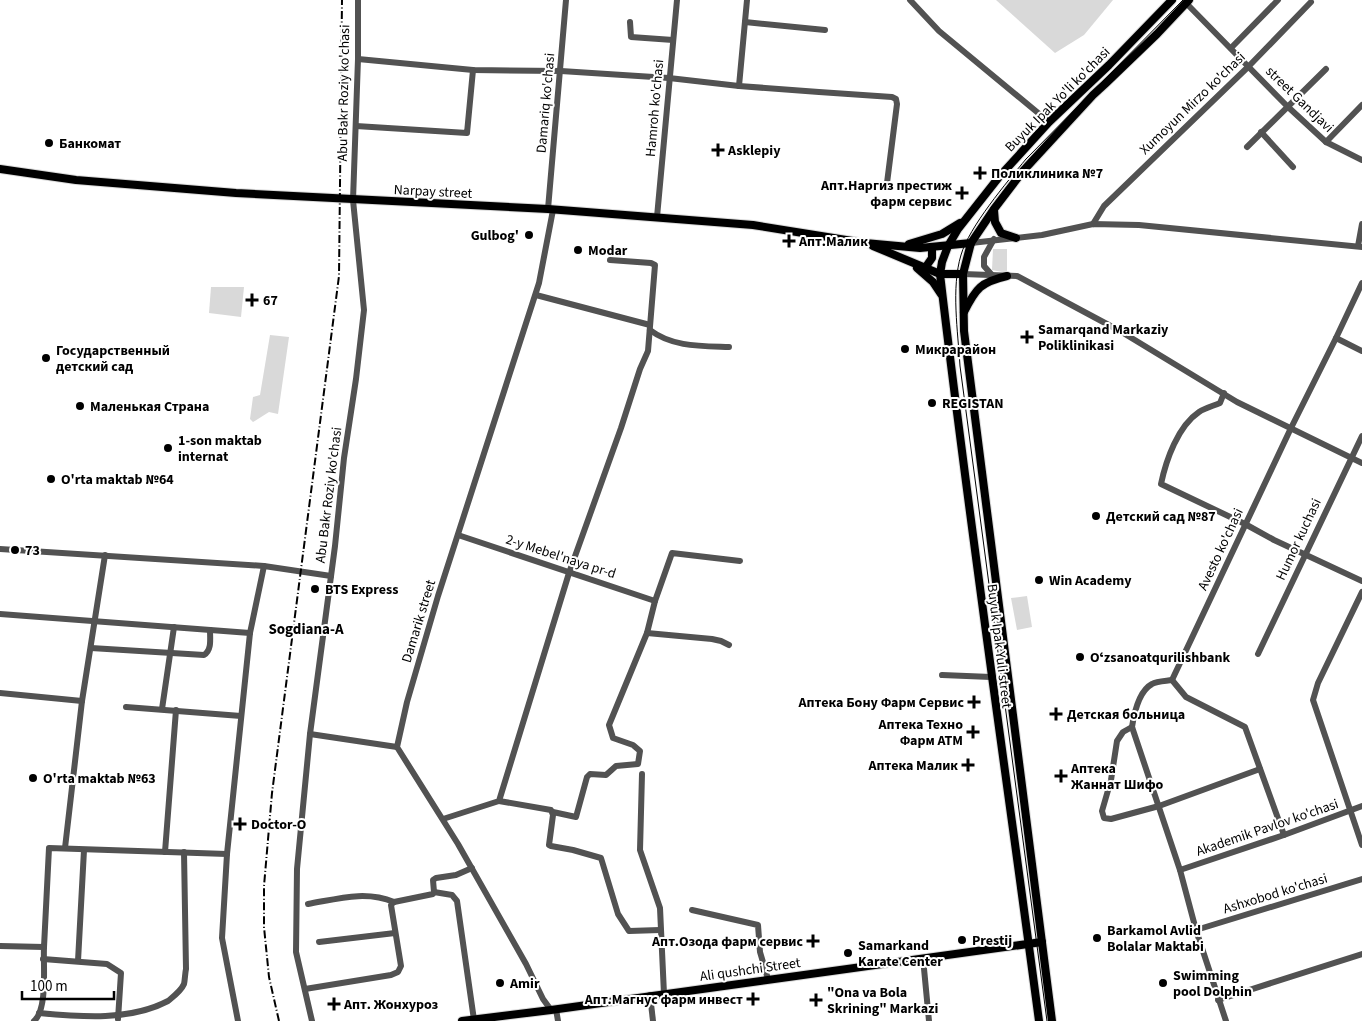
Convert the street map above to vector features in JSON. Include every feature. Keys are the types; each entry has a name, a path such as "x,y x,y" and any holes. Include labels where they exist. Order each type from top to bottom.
{"main road":[{"name":"Buyuk Ipak Yo'li ko'chasi","path":"940,274 948,246 966,219 999,177 1049,122 1109,65 1172,0"},
{"name":"Buyuk Ipak Yo'li ko'chasi","path":"962,274 971,243 1023,171 1093,94 1106,84 1188,1"},
{"name":"Narpay street","path":"0,168 76,180 236,193 550,209 753,224 865,243 898,246 932,247 971,243"},
{"path":"994,209 995,222 1001,233 1016,238"},
{"path":"898,246 942,234 966,219"},
{"name":"Narpay street","path":"865,243 940,274"},
{"path":"925,268 932,258 932,247"},
{"path":"902,259 926,275 933,282 943,299"},
{"path":"940,274 962,274"},
{"name":"Buyuk Ipak Yuli street","path":"940,274 991,677 1039,1021"},
{"name":"Buyuk Ipak Yuli street","path":"962,274 964,331 1052,1021"},
{"path":"964,314 976,290 984,282 1007,276"},
{"name":"Ali qushchi Street","path":"462,1021 554,1010 650,995 1042,942"}],"street":[{"name":"Abu Bakr Roziy ko'chasi","path":"312,1021 296,952 297,869 310,734 364,310 353,200 358,0"},
{"name":"Damariq ko'chasi","path":"550,209 566,0"},
{"name":"Hamroh ko'chasi","path":"657,218 677,0"},
{"path":"739,86 747,0"},
{"path":"910,0 939,31 1049,122"},
{"path":"1231,48 1278,0"},
{"name":"street Gandjavi","path":"1188,1 1287,106 1326,142 1362,160"},
{"name":"Xumoyun Mirzo ko'chasi","path":"1093,224 1104,206 1249,66 1311,2"},
{"path":"630,22 631,37 673,40"},
{"path":"745,22 825,30"},
{"path":"358,59 473,70 561,71 669,78 739,86 892,97 896,99 897,104 887,183"},
{"path":"1246,148 1326,69"},
{"path":"356,126 467,132 473,70"},
{"path":"1326,142 1362,104"},
{"path":"1262,132 1293,168"},
{"name":"Damarik street","path":"397,747 407,702 428,631 536,295 550,209"},
{"path":"971,243 1042,235 1093,224 1139,225 1263,239 1360,247 1362,224"},
{"path":"992,275 984,266 984,257 994,239"},
{"path":"499,801 569,573 640,369 648,351 655,265 610,260"},
{"path":"962,274 1017,276 1120,331 1237,402 1362,463"},
{"name":"Avesto ko'chasi","path":"1172,680 1362,283"},
{"path":"536,295 650,328 659,336 669,341 693,345 729,347"},
{"path":"1336,338 1362,351"},
{"path":"1224,393 1220,403 1204,409 1190,419 1179,436 1165,467 1161,484 1362,581"},
{"name":"Humor kuchasi","path":"1258,654 1362,436"},
{"name":"2-y Mebel'naya pr-d","path":"458,535 655,601"},
{"path":"0,549 264,566 331,576"},
{"path":"443,819 499,801 547,809 576,817 587,777 590,774 606,774 616,766 638,764 640,751 633,745 613,738 609,725 647,633 655,601 672,554 740,561"},
{"path":"65,848 82,701 105,555"},
{"path":"238,1021 222,938 226,854 250,633 264,566"},
{"path":"1362,592 1318,683 1313,700 1362,845"},
{"path":"0,614 250,633"},
{"path":"162,709 174,627"},
{"path":"91,648 204,655 208,653 210,647 210,630"},
{"path":"647,633 721,640 729,645"},
{"path":"942,675 991,677"},
{"path":"1226,1021 1196,930 1180,870 1132,727 1134,714 1140,698 1152,684 1172,680 1186,697 1246,727 1284,835"},
{"path":"0,693 82,701"},
{"path":"126,706 241,716"},
{"path":"165,852 176,710"},
{"path":"1132,727 1123,732 1117,741 1111,780 1102,810 1104,818 1111,819 1159,806 1260,769"},
{"path":"310,734 397,747 472,868 526,964 543,999 554,1010 558,1021"},
{"path":"642,774 640,850 660,908 664,994"},
{"name":"Akademik Pavlov ko'chasi","path":"1180,870 1362,806"},
{"path":"553,812 549,844 601,858 618,914 629,931 660,930"},
{"path":"34,1021 38,1018 42,1005 44,986 49,848 226,854"},
{"path":"78,961 84,850"},
{"path":"39,1013 118,1019 140,1014 163,1004 177,994 184,984 186,969 184,852"},
{"path":"434,892 433,880 436,878 456,875 472,868"},
{"name":"Ashxobod ko'chasi","path":"1196,930 1362,879"},
{"path":"308,904 359,895 380,896 394,902 434,892 452,895 457,901 474,1020"},
{"path":"305,989 391,975 398,972 401,966 391,906 394,902"},
{"path":"692,910 758,925 760,952 768,979"},
{"path":"318,942 395,933"},
{"path":"0,946 44,947"},
{"path":"1218,1000 1362,954"},
{"path":"923,958 929,1021"},
{"path":"44,959 106,964 121,973 118,1019"},
{"path":"650,995 653,1021"}],"shaded area":[{"path":"996,0 1113,0 1084,35 1055,53"},
{"path":"993,249 1007,249 1007,273 992,270"},
{"path":"211,287 244,287 241,317 209,313"},
{"path":"270,335 289,337 278,414 269,412 253,422 250,419 253,397 260,395"},
{"path":"1027,596 1032,627 1017,630 1011,598"}],"tram line":[{"path":"1047,1021 960,366 956,281 965,244 980,218 1009,180 1026,159 1183,0"}],"railway":[{"path":"279,1021 269,977 264,927 264,886 272,793 339,276 342,0"}],"place":[{"name":"Банкомат","path":"49,143"},
{"name":"Asklepiy","path":"718,150"},
{"name":"Поликлиника №7","path":"980,173"},
{"name":"Апт.Наргиз престиж фарм сервис","path":"962,193"},
{"name":"Gulbog'","path":"529,235"},
{"name":"Апт.Малик","path":"789,241"},
{"name":"Modar","path":"578,250"},
{"name":"67","path":"252,300"},
{"name":"Samarqand Markaziy Poliklinikasi","path":"1027,337"},
{"name":"Микрарайон","path":"905,349"},
{"name":"Государственный детский сад","path":"46,358"},
{"name":"REGISTAN","path":"932,403"},
{"name":"Маленькая Страна","path":"80,406"},
{"name":"1-son maktab internat","path":"168,448"},
{"name":"O'rta maktab №64","path":"51,479"},
{"name":"Детский сад №87","path":"1096,516"},
{"name":"73","path":"15,550"},
{"name":"Win Academy","path":"1039,580"},
{"name":"BTS Express","path":"315,589"},
{"name":"Oʻzsanoatqurilishbank","path":"1080,657"},
{"name":"Аптека Бону Фарм Сервис","path":"974,702"},
{"name":"Детская больница","path":"1056,714"},
{"name":"Аптека Техно Фарм АТМ","path":"973,732"},
{"name":"Аптека Малик","path":"968,765"},
{"name":"Аптека Жаннат Шифо","path":"1061,776"},
{"name":"O'rta maktab №63","path":"33,778"},
{"name":"Doctor-O","path":"240,824"},
{"name":"Barkamol Avlid Bolalar Maktabi","path":"1097,938"},
{"name":"Prestij","path":"962,940"},
{"name":"Апт.Озода фарм сервис","path":"813,941"},
{"name":"Samarkand Karate Center","path":"848,953"},
{"name":"Amir","path":"500,983"},
{"name":"Swimming pool Dolphin","path":"1163,983"},
{"name":"Апт.Магнус фарм инвест","path":"753,999"},
{"name":"\"Ona va Bola Skrining\" Markazi","path":"816,1000"},
{"name":"Апт. Жонхуроз","path":"334,1004"}],"district":[{"name":"Sogdiana-А","path":"306,629"}]}
